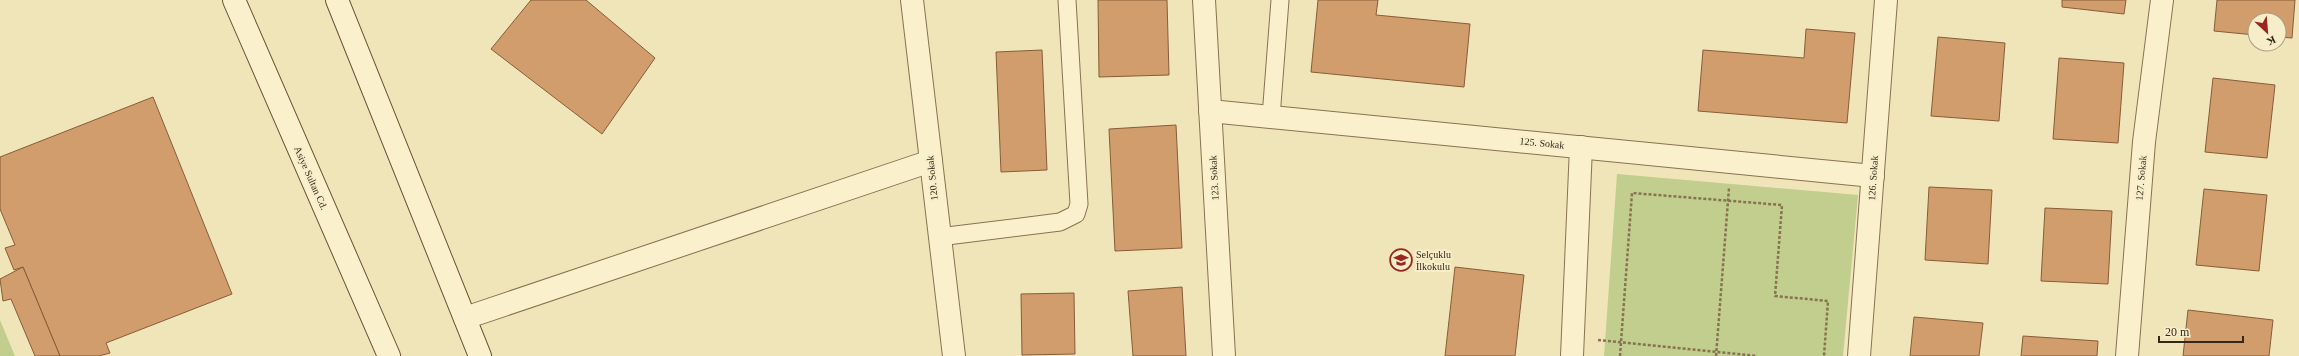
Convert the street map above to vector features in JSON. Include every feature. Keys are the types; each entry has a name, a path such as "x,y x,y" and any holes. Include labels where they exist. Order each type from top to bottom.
{"street":[{"name":"Asiye Sultan Cd.","path":"234,0 389,356"},
{"path":"337,0 480,356"},
{"name":"120. Sokak","path":"912,0 954,356"},
{"name":"123. Sokak","path":"1204,0 1224,356"},
{"name":"126. Sokak","path":"1859,356 1886,0"},
{"name":"127. Sokak","path":"2127,356 2144,142 2162,0"},
{"name":"125. Sokak","path":"1210,111 1873,176"},
{"path":"1572,356 1581,147"},
{"path":"465,318 930,161"}],"lane":[{"path":"939,237 1060,222 1076,214 1079,204 1067,0"},
{"path":"1271,117 1280,0"}],"path":[{"path":"1716,355 1731,162"},
{"path":"1620,356 1632,194 1782,205 1775,296 1828,301 1824,356"},
{"path":"1596,340 1716,355 1757,356"}],"green space":[{"path":"1617,174 1858,195 1843,356 1604,356"},
{"path":"0,320 15,356 0,356"}],"building":[{"path":"531,0 586,0 655,58 602,134 491,49"},
{"path":"1098,0 1167,0 1169,75 1099,77"},
{"path":"1318,0 1378,0 1376,15 1470,24 1464,87 1311,72"},
{"path":"2062,0 2126,0 2124,14 2062,7"},
{"path":"2217,0 2295,0 2292,38 2287,38 2287,12 2247,12 2247,34 2214,31"},
{"path":"1806,29 1855,33 1847,123 1698,111 1703,50 1804,58"},
{"path":"1938,37 2005,43 1999,121 1931,116"},
{"path":"1042,50 1047,170 1001,172 996,52"},
{"path":"2059,58 2124,63 2118,143 2053,139"},
{"path":"2213,78 2275,85 2267,158 2205,152"},
{"path":"153,97 232,294 106,343 110,353 99,356 60,356 23,267 14,270 5,248 15,245 0,209 0,157"},
{"path":"1176,125 1182,248 1115,251 1109,129"},
{"path":"1929,187 1992,190 1988,264 1925,260"},
{"path":"2204,189 2267,195 2259,271 2196,265"},
{"path":"2045,208 2112,211 2108,284 2041,281"},
{"path":"23,267 60,356 35,356 11,299 3,301 0,279"},
{"path":"1455,267 1524,275 1515,356 1445,356"},
{"path":"1182,287 1186,356 1133,356 1128,291"},
{"path":"1074,293 1075,354 1022,355 1021,294"},
{"path":"2188,310 2273,320 2269,356 2183,356"},
{"path":"1914,317 1983,323 1979,356 1910,356"},
{"path":"2023,336 2098,341 2097,356 2021,356"}],"place":[{"name":"Selçuklu İlkokulu","path":"1401,260"}]}
